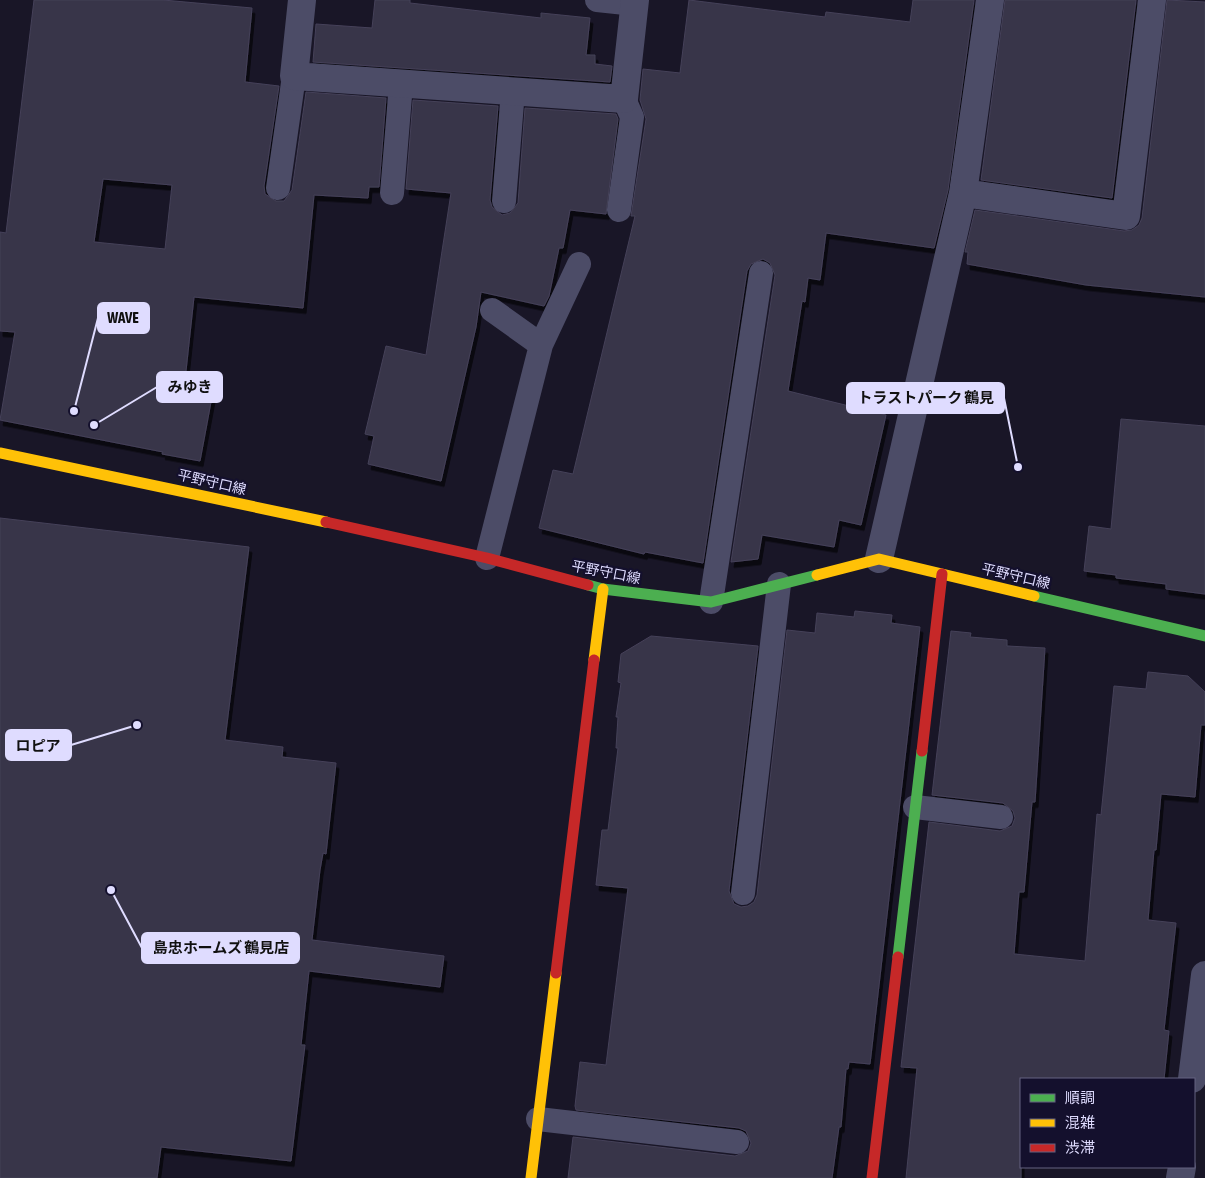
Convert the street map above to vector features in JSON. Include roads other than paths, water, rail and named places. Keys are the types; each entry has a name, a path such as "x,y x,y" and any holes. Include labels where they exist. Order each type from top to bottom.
{"main road":[{"name":"平野守口線","path":"0,453 172,488 487,558 603,589 711,602 879,559 1205,636"},
{"path":"872,1178 942,574"},
{"path":"531,1178 603,589"}],"street":[{"path":"302,0 294,76 624,99 635,2"},
{"path":"879,559 963,193 990,0"},
{"path":"963,193 1126,216 1152,0"},
{"path":"1192,1078 1205,975"}],"lane":[{"path":"597,0 635,2"},
{"path":"278,188 294,76"},
{"path":"392,193 401,84"},
{"path":"504,201 513,91"},
{"path":"619,210 632,117 624,99"},
{"path":"487,558 540,345 579,264"},
{"path":"711,602 761,274"},
{"path":"492,310 540,345"},
{"path":"743,893 779,584"},
{"path":"915,807 1001,816"},
{"path":"538,1119 737,1142"}],"place":[{"name":"WAVE","path":"74,411"},
{"name":"みゆき","path":"94,425"},
{"name":"トラストパーク 鶴見","path":"1018,467"},
{"name":"ロピア","path":"137,725"},
{"name":"島忠ホームズ 鶴見店","path":"111,890"}]}
